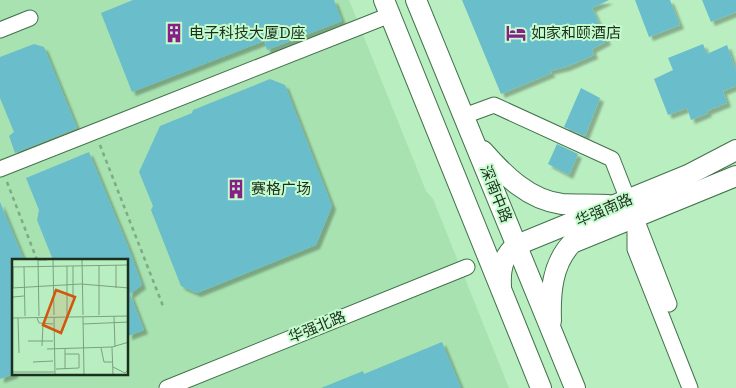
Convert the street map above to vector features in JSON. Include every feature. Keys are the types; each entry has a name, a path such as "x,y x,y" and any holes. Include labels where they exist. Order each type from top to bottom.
{"main road":[{"name":"深南中路","path":"416,0 575,388"},
{"name":"深南中路","path":"387,7 541,388"},
{"path":"474,141 504,173 522,188 539,198 561,204 626,208"},
{"name":"华强南路","path":"551,331 552,297 556,269 561,257 572,243 626,208 736,150"},
{"name":"华强南路","path":"517,245 626,208 736,176"},
{"path":"501,290 500,274 503,262 509,251 517,245"}],"street":[{"path":"1,169 94,132 387,7"},
{"path":"0,30 30,18"},
{"path":"464,116 494,105 612,159 626,208 634,249 690,388"},
{"path":"626,208 669,304"},
{"name":"华强北路","path":"166,388 467,267"}],"path":[{"path":"94,132 162,306"},
{"path":"1,169 37,259"}],"shaded area":[{"path":"0,0 349,0 426,191 433,199 509,388 0,388"}],"building":[{"name":"电子科技大厦D座","path":"133,0 334,0 342,21 267,50 264,41 132,92 101,13"},
{"name":"如家和颐酒店","path":"462,0 609,0 592,8 607,41 592,49 594,55 566,67 549,71 552,73 501,94"},
{"path":"635,0 670,0 680,25 649,37"},
{"path":"702,0 736,0 736,12 711,22"},
{"path":"34,44 44,47 77,128 15,153 9,136 14,132 0,98 0,57"},
{"path":"703,44 707,54 727,45 736,70 736,86 723,91 727,103 707,111 708,113 691,120 687,108 668,115 654,79 673,70 668,58"},
{"name":"赛格广场","path":"270,79 285,85 332,206 316,245 197,293 181,286 151,210 153,206 139,172 160,126 192,113 193,110"},
{"path":"581,88 600,98 585,136 564,127"},
{"path":"557,144 578,154 569,175 548,164"},
{"path":"89,152 142,285 130,294 144,330 129,336 129,259 53,259 37,220 39,210 26,178"},
{"path":"0,202 24,259 12,259 12,375 0,379"},
{"path":"442,342 461,388 321,388 363,371 364,374"}],"place":[{"name":"电子科技大厦D座","path":"174,33"},
{"name":"如家和颐酒店","path":"516,33"},
{"name":"赛格广场","path":"236,189"}]}
